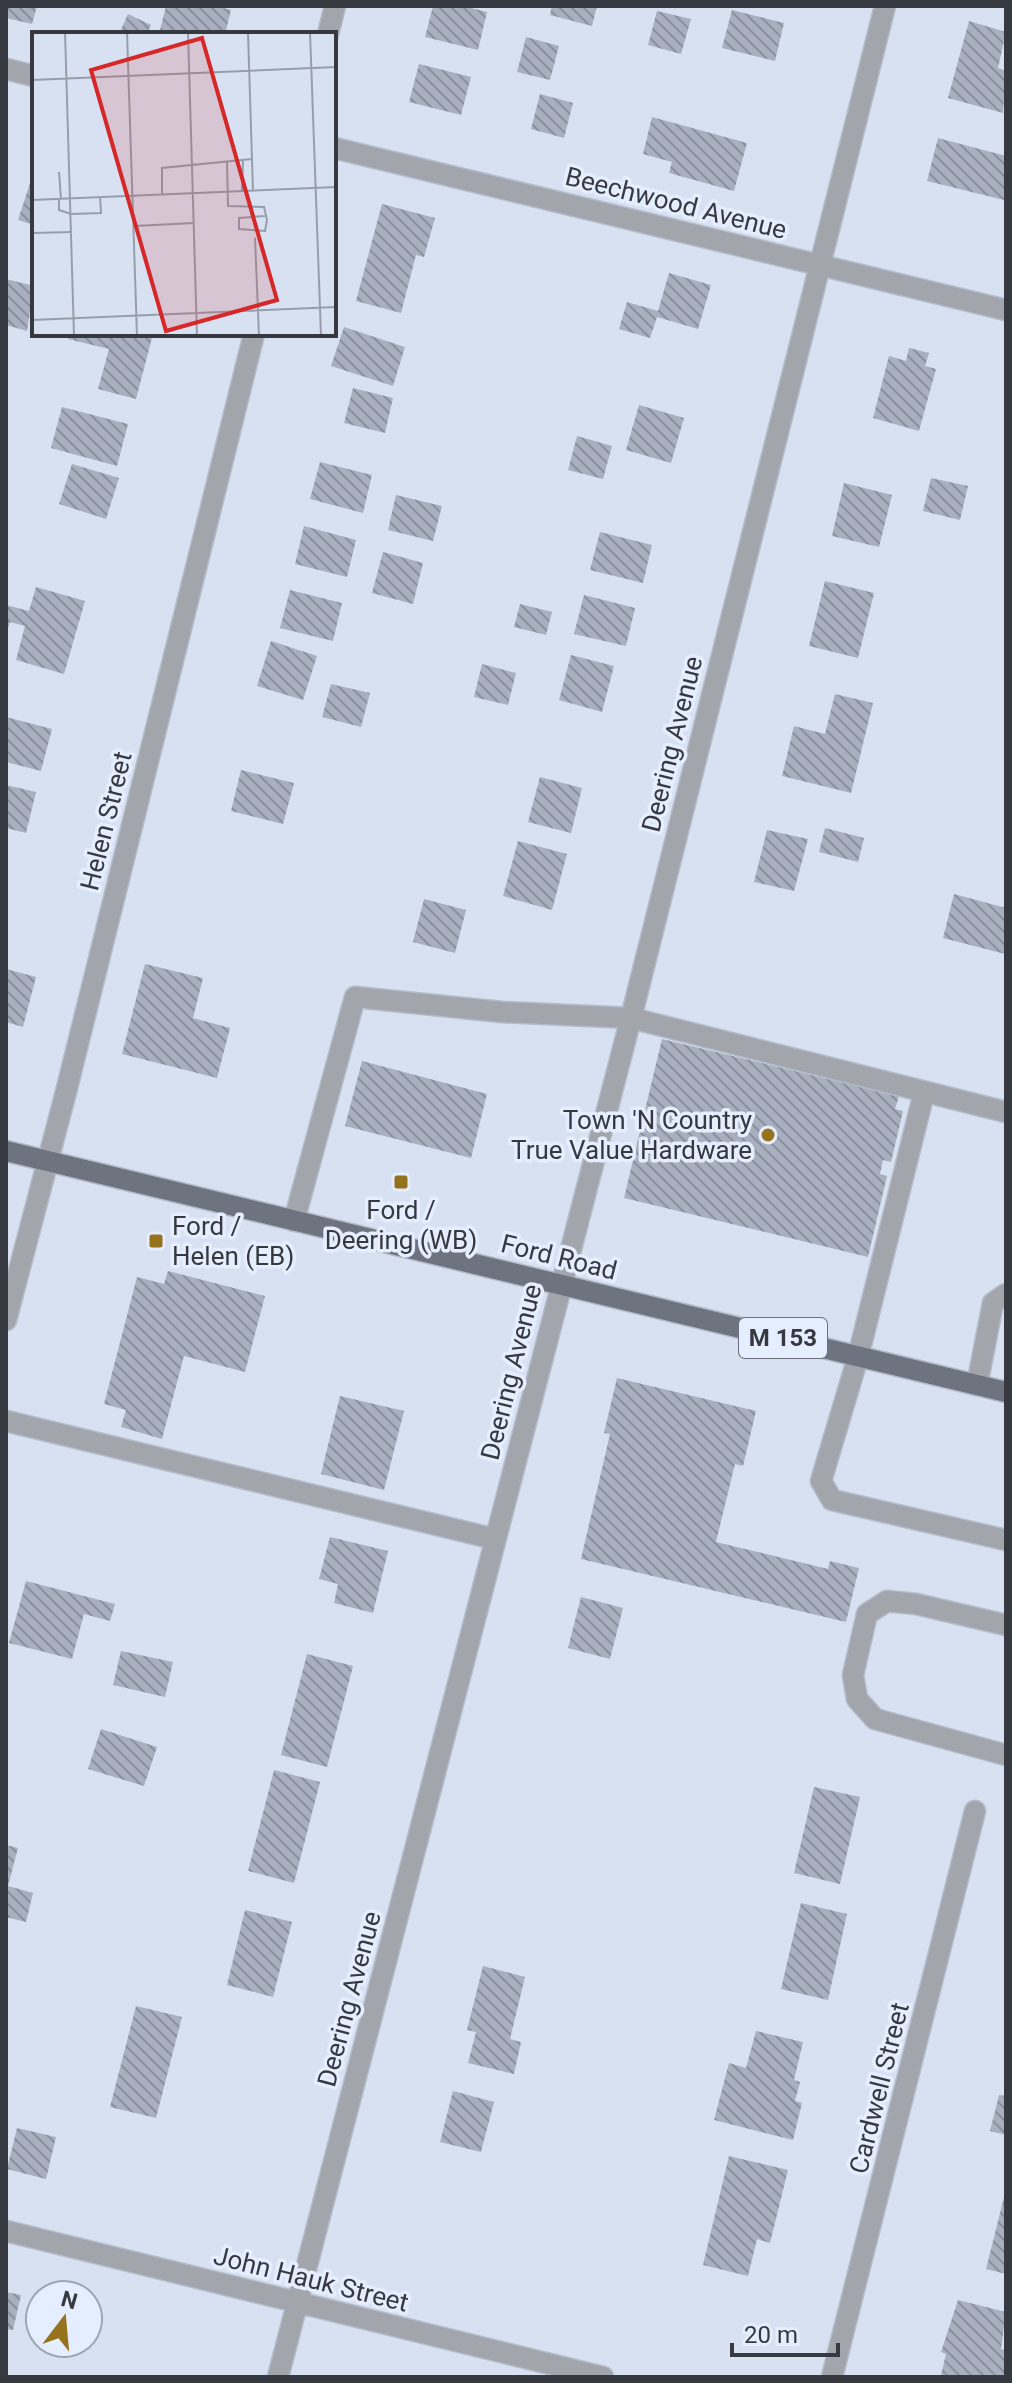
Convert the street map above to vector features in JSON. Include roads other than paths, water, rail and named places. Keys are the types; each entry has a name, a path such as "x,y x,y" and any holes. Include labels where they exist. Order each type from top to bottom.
{"main road":[{"name":"Ford Road","path":"6,1151 1006,1392"}],"street":[{"path":"328,32 335,6"},
{"name":"Deering Avenue","path":"278,2377 631,1018 885,6"},
{"path":"6,69 32,76"},
{"name":"Beechwood Avenue","path":"336,148 1006,310"},
{"name":"Helen Street","path":"6,1320 254,336"},
{"path":"294,1221 355,997 502,1012 631,1018 1006,1112"},
{"path":"924,1093 858,1357 821,1481 832,1500 1006,1540"},
{"path":"977,1385 993,1303 1006,1294"},
{"path":"6,1421 495,1539"},
{"path":"1006,1625 916,1604 887,1601 867,1614 853,1675 857,1699 875,1719 1006,1755"},
{"name":"Cardwell Street","path":"832,2377 975,1811"},
{"name":"John Hauk Street","path":"6,2231 603,2377"}],"place":[{"name":"Town 'N Country True Value Hardware","path":"768,1135"},
{"name":"Ford / Deering (WB)","path":"401,1182"},
{"name":"Ford / Helen (EB)","path":"156,1241"}]}
